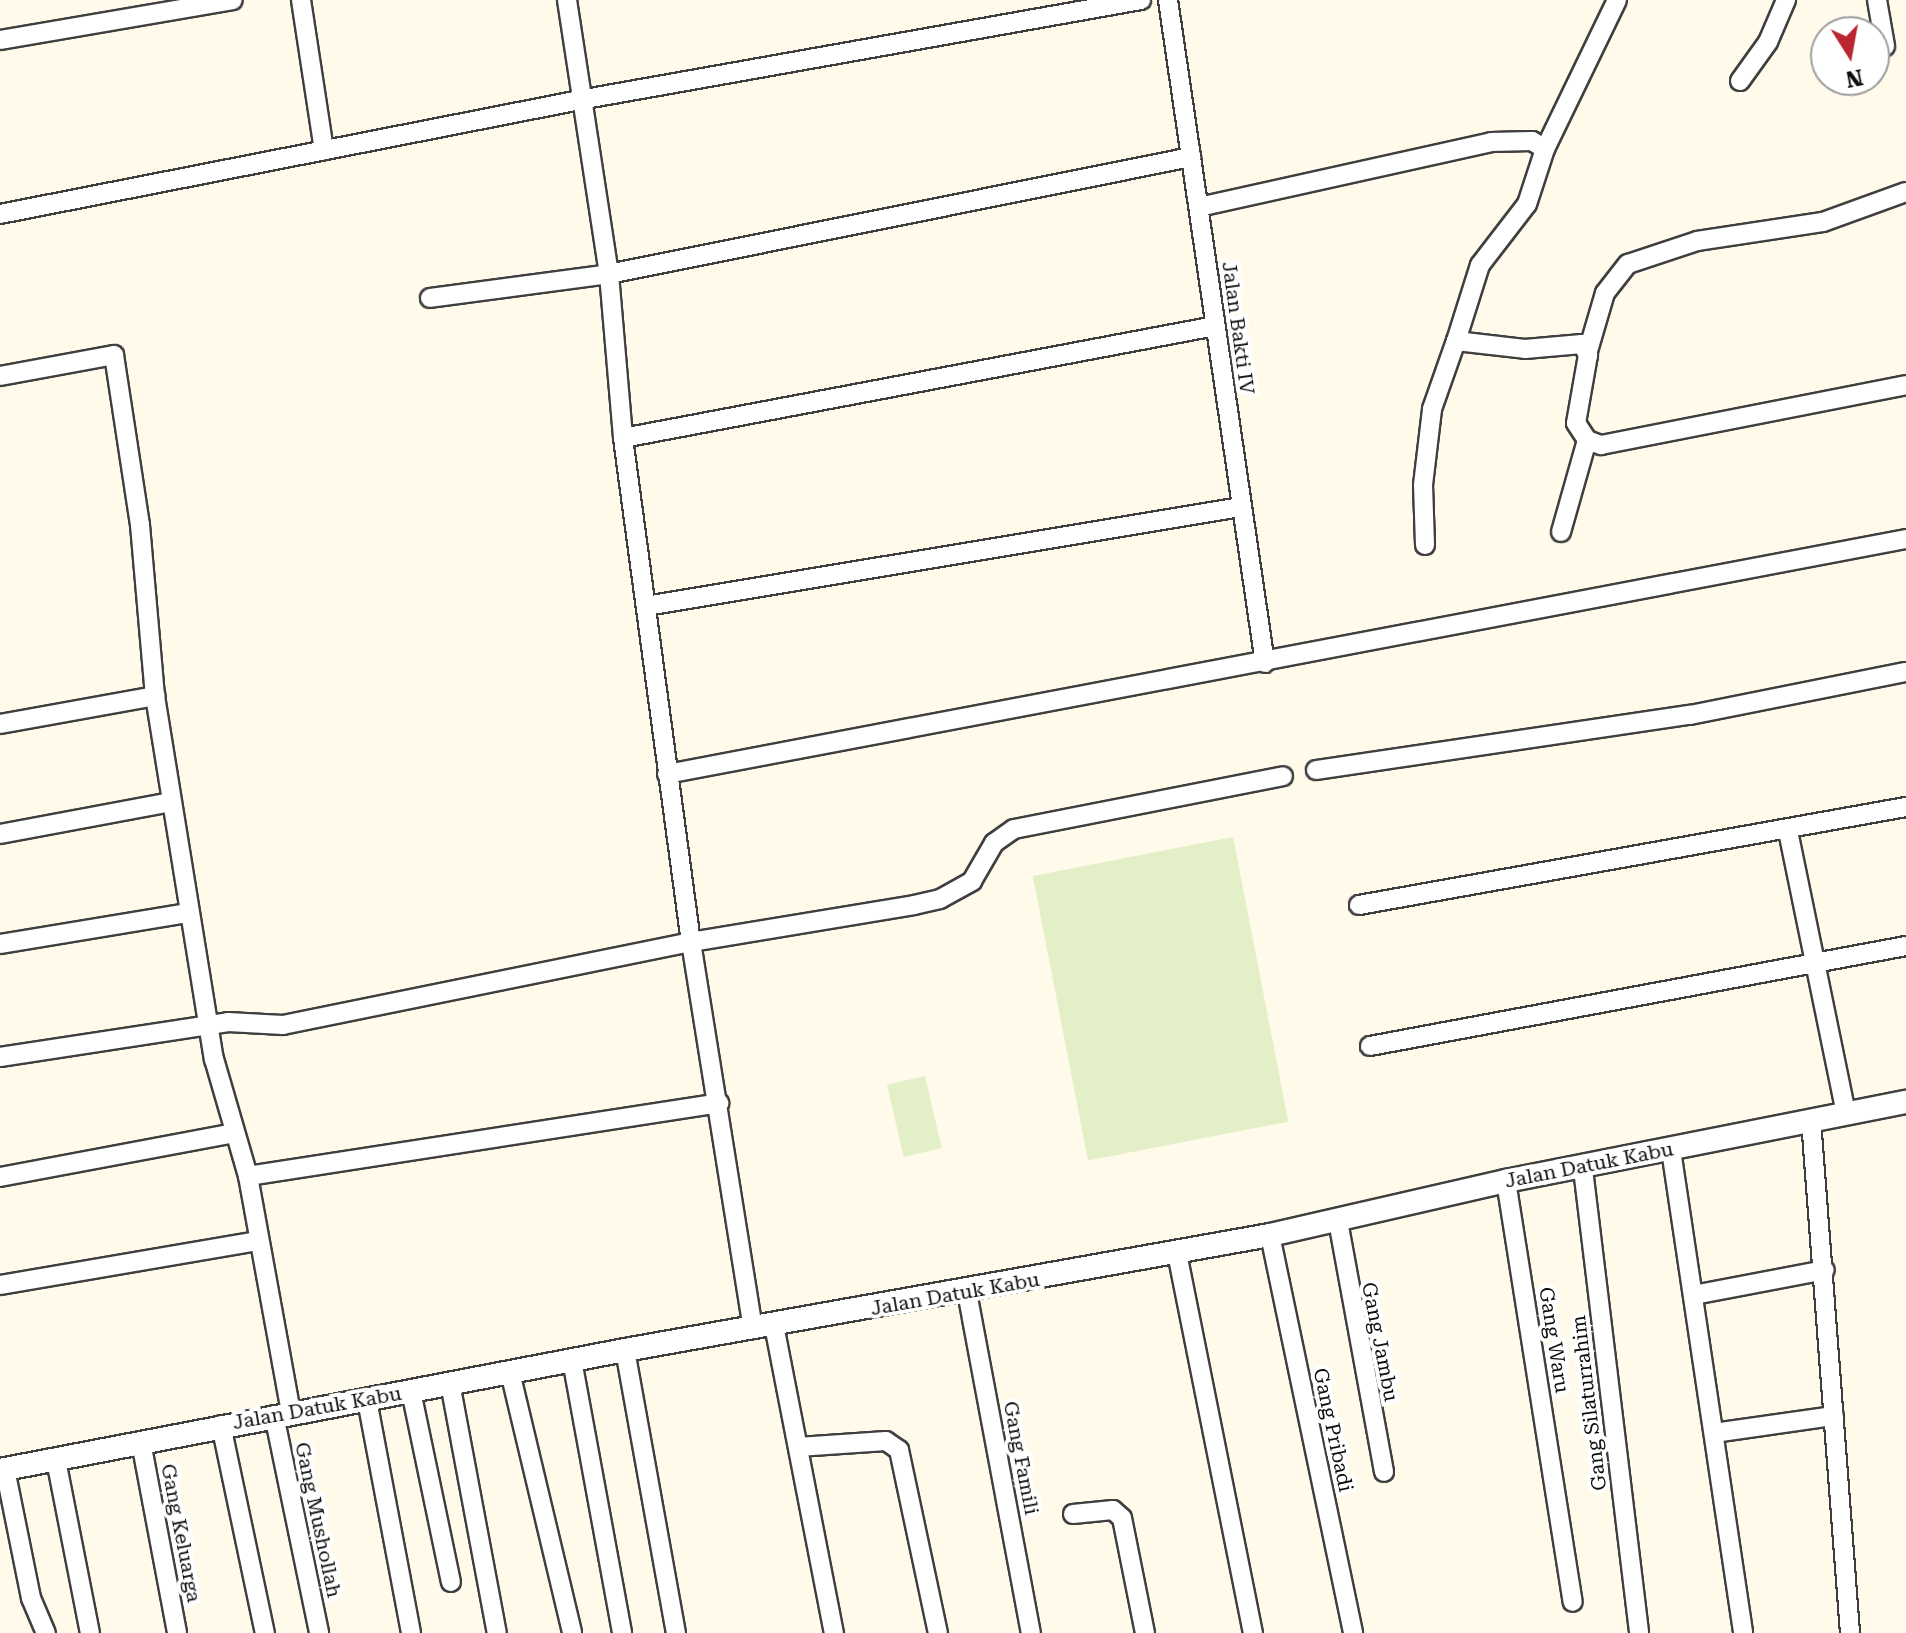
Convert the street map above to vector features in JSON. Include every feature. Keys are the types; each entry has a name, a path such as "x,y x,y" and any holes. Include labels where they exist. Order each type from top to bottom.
{"street":[{"path":"0,40 233,0"},
{"path":"301,0 324,150"},
{"path":"567,0 585,99 609,274 623,438 691,942 719,1103 732,1218 798,1447 834,1633"},
{"path":"0,214 585,99 1141,0"},
{"name":"Jalan Bakti IV","path":"1168,0 1265,663"},
{"path":"1425,545 1423,485 1430,421 1443,365 1456,341 1480,265 1527,204 1545,149 1617,0"},
{"path":"1740,81 1768,42 1786,0"},
{"path":"1199,207 1491,142 1532,141 1545,149"},
{"path":"430,298 609,274 1191,157"},
{"path":"1561,532 1587,440 1575,417 1588,351 1605,293 1628,264 1697,241 1823,222 1905,185"},
{"path":"623,438 1215,326"},
{"path":"1456,341 1525,349 1582,344 1588,351"},
{"name":"Gang Mushollah","path":"0,376 114,355 140,525 155,696 188,913 209,1028 234,1133 248,1176 258,1241 288,1381 285,1410 319,1633"},
{"path":"1587,440 1612,444 1906,385"},
{"path":"646,606 1241,507"},
{"path":"667,774 1906,539"},
{"path":"1316,770 1690,715 1906,672"},
{"path":"0,724 155,696"},
{"path":"0,1057 209,1028 237,1021 283,1025 691,942 940,899 972,881 994,843 1014,829 1283,776"},
{"path":"0,834 171,802"},
{"path":"1359,905 1788,831 1906,807"},
{"path":"1788,831 1819,962 1846,1113"},
{"path":"0,944 188,913"},
{"path":"1370,1046 1906,946"},
{"name":"Jalan Datuk Kabu","path":"3,1470 285,1410 367,1400 625,1350 1177,1253 1338,1221 1506,1181 1583,1169 1906,1102"},
{"path":"248,1176 719,1103"},
{"path":"1811,1120 1825,1270 1850,1633"},
{"path":"0,1177 234,1133"},
{"path":"1671,1150 1743,1633"},
{"name":"Gang Silaturrahim","path":"1583,1169 1639,1633"},
{"name":"Gang Waru","path":"1506,1181 1573,1602"},
{"name":"Gang Jambu","path":"1338,1221 1384,1472"},
{"name":"Gang Pribadi","path":"1270,1235 1353,1633"},
{"path":"0,1285 258,1241"},
{"path":"1177,1253 1253,1633"},
{"path":"1694,1295 1825,1270"},
{"name":"Gang Famili","path":"967,1292 1031,1633"},
{"path":"625,1350 676,1633"},
{"path":"572,1360 622,1633"},
{"path":"510,1372 572,1633"},
{"path":"450,1383 497,1633"},
{"path":"411,1391 451,1582"},
{"path":"367,1400 411,1633"},
{"path":"1714,1433 1834,1416"},
{"path":"221,1425 265,1633"},
{"path":"798,1447 874,1441 899,1450 938,1633"},
{"name":"Gang Keluarga","path":"141,1442 177,1633"},
{"path":"56,1460 90,1633"},
{"path":"3,1470 31,1598 46,1633"},
{"path":"1073,1514 1113,1510 1122,1518 1145,1633"}],"green space":[{"path":"1233,837 1288,1122 1088,1161 1033,876"},
{"path":"925,1076 942,1148 904,1157 887,1085"}]}
